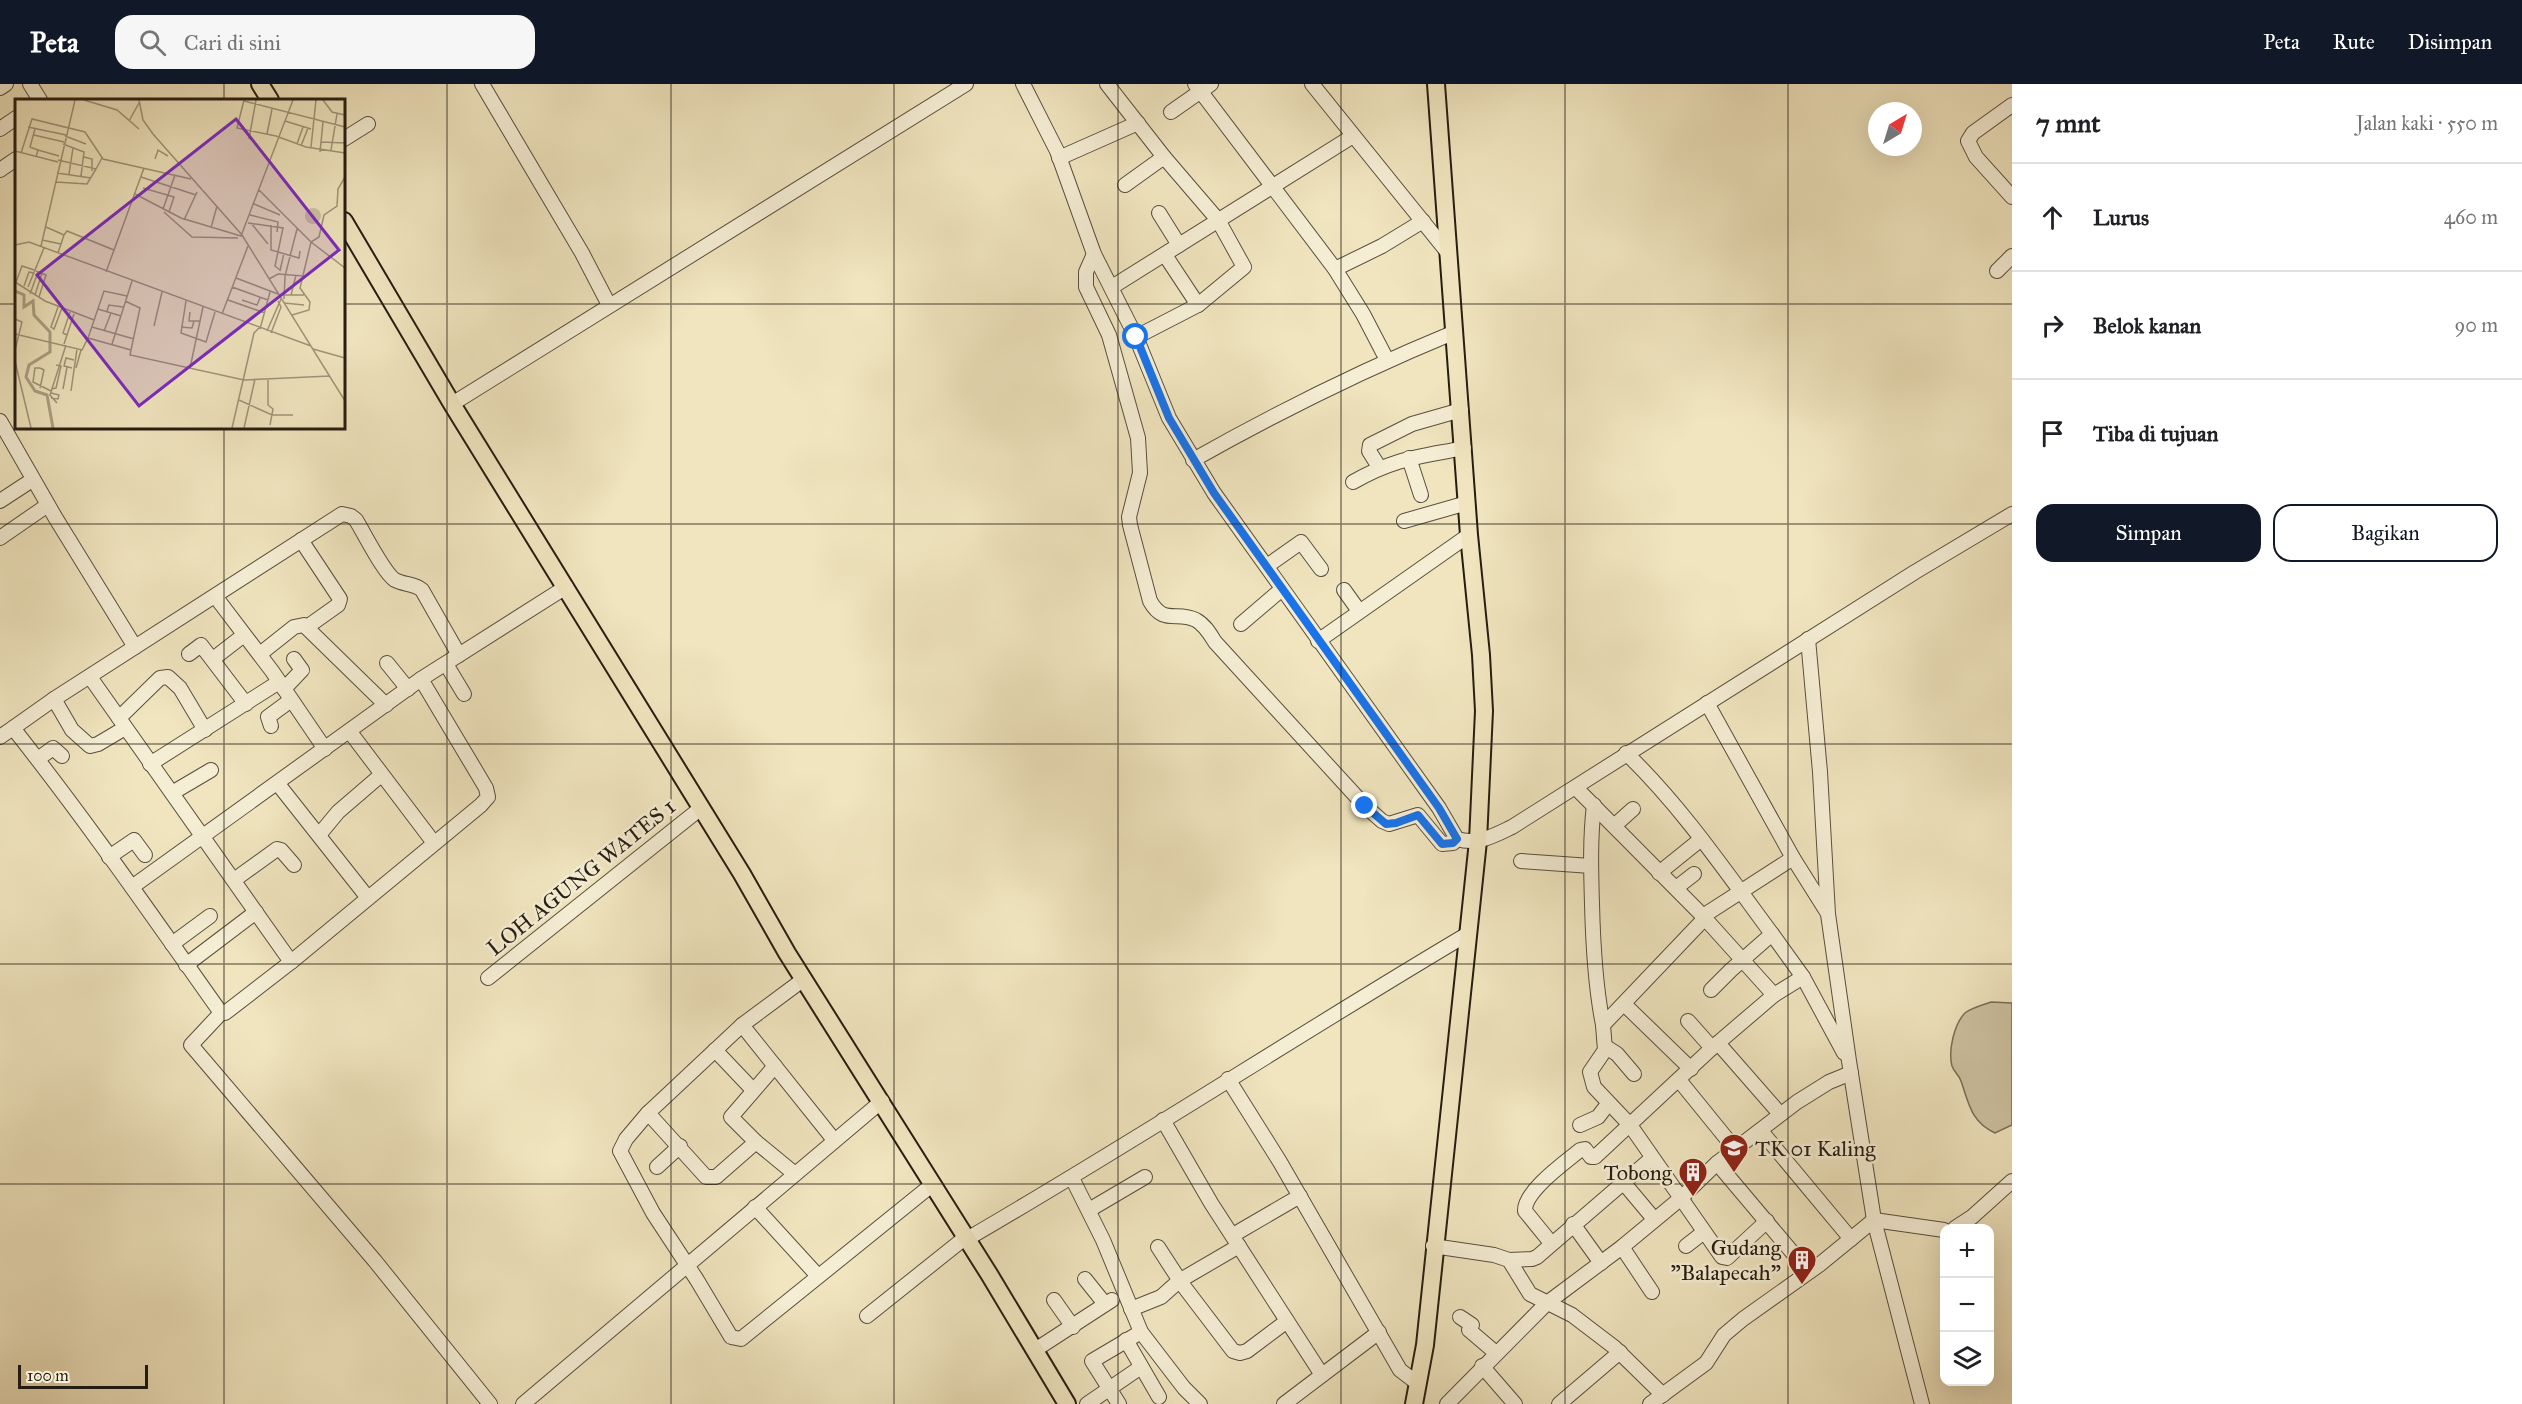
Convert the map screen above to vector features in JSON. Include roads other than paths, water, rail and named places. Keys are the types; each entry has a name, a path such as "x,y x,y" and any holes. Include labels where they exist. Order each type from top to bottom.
{"main road":[{"path":"260,84 269,99"},
{"path":"1414,1404 1441,1247 1466,935 1484,840 1484,711 1481,655 1469,535 1436,84"},
{"path":"345,223 452,404 1067,1404"}],"street":[{"path":"0,88 6,84"},
{"path":"30,84 39,99"},
{"path":"482,84 577,243 609,306"},
{"path":"452,404 966,84"},
{"path":"1023,84 1041,115 1059,158 1094,254 1136,337 1169,418 1193,460 1318,641 1439,808 1457,839"},
{"path":"1107,84 1164,157 1218,220 1244,267 1198,305 1136,337"},
{"path":"1312,84 1449,254"},
{"path":"1171,112 1202,87 1335,269 1363,314 1387,360"},
{"path":"2011,108 1972,133 1968,141 1976,157 2012,198"},
{"path":"0,129 15,119"},
{"path":"1059,158 1138,123"},
{"path":"345,138 368,124"},
{"path":"1112,287 1353,136"},
{"path":"1125,185 1164,157"},
{"path":"0,170 15,160"},
{"path":"1159,213 1179,245"},
{"path":"1335,269 1382,246 1424,221"},
{"path":"1094,254 1086,272 1086,287 1107,328 1138,438 1140,473 1129,517 1154,609 1164,616 1187,616 1204,626 1215,642 1365,806 1382,821 1392,824 1418,815 1442,844 1453,843 1457,839 1484,840 1576,788 1626,753 2012,514"},
{"path":"1165,255 1198,305"},
{"path":"1997,271 2012,256"},
{"path":"1193,460 1281,411 1387,360 1455,332"},
{"path":"1379,467 1369,452 1370,445 1412,424 1461,410"},
{"path":"0,421 135,647"},
{"path":"1353,482 1379,467 1409,458 1464,448"},
{"path":"1409,458 1421,495"},
{"path":"0,501 26,484"},
{"path":"1404,521 1467,503"},
{"path":"0,538 42,509"},
{"path":"0,737 54,699 337,516 351,516 372,544 390,575 422,590 459,655"},
{"path":"1318,641 1469,535"},
{"path":"301,540 340,599 338,605 307,627"},
{"path":"1267,566 1301,542 1321,569"},
{"path":"132,887 422,679 566,587"},
{"path":"1240,624 1282,590"},
{"path":"1344,590 1359,611"},
{"path":"215,596 260,654 325,750"},
{"path":"260,654 294,627 300,625 307,627 386,705"},
{"path":"213,659 244,635"},
{"path":"1808,639 1828,914 1850,1067 1874,1220 1922,1404"},
{"path":"189,654 201,645 246,704"},
{"path":"271,726 268,717 285,690 302,670 294,659"},
{"path":"387,663 408,689"},
{"path":"446,664 464,694"},
{"path":"90,677 291,962"},
{"path":"54,699 72,730 90,746 98,744 122,723 160,678 168,677 180,688 204,730"},
{"path":"422,679 488,792 488,797 482,805 291,962 227,1012 221,1012 191,1045 375,1261 490,1404"},
{"path":"150,764 246,704 285,690"},
{"path":"1707,703 1793,858 1828,914"},
{"path":"13,728 132,887 221,1012"},
{"path":"350,732 434,843"},
{"path":"38,759 53,748 62,756"},
{"path":"1626,753 1663,791 1743,892 1803,977 1850,1067"},
{"path":"172,793 212,770"},
{"path":"319,835 338,812 381,775"},
{"path":"278,784 368,898"},
{"path":"1576,788 1704,917 1774,994"},
{"path":"1594,806 1591,866 1596,976 1606,1047 1590,1072 1594,1087 1630,1125 1722,1257 1725,1258 1767,1221"},
{"name":"LOH AGUNG WATES 1","path":"488,978 701,808"},
{"path":"1614,826 1633,809"},
{"path":"109,857 135,840 145,855"},
{"path":"1659,873 1700,840"},
{"path":"234,880 277,849 281,850 294,865"},
{"path":"1603,1025 1704,917 1793,858"},
{"path":"1521,861 1591,866"},
{"path":"1802,872 1825,861"},
{"path":"1676,888 1694,874"},
{"path":"186,965 256,912"},
{"path":"172,944 210,916"},
{"path":"1711,990 1772,934"},
{"path":"867,1316 967,1238 1072,1178 1228,1079 1466,935"},
{"path":"1551,1243 1524,1206 1541,1183 1580,1150 1585,1149 1594,1157 1774,994 1803,977"},
{"path":"804,979 742,1025 715,1050 648,1113 626,1139 620,1151 653,1213 731,1337 735,1340 741,1339 933,1184"},
{"path":"1624,1004 1691,1069"},
{"path":"1688,1021 1715,1045 1780,1114"},
{"path":"742,1025 834,1140"},
{"path":"1606,1047 1617,1053 1634,1074"},
{"path":"715,1050 753,1090"},
{"path":"775,1066 730,1117 795,1174"},
{"path":"1447,1404 1482,1366 1547,1303 1622,1247 1680,1199 1717,1163 1780,1114 1850,1067"},
{"path":"1228,1079 1400,1370 1417,1383"},
{"path":"1679,1080 1735,1149"},
{"path":"523,1404 882,1101"},
{"path":"1580,1125 1598,1117 1608,1104"},
{"path":"648,1113 706,1177 714,1178 756,1142"},
{"path":"1163,1120 1322,1375"},
{"path":"1761,1131 1851,1239"},
{"path":"657,1167 680,1146"},
{"path":"1441,1247 1509,1260 1532,1259 1652,1158"},
{"path":"1717,1163 1808,1271"},
{"path":"1089,1210 1145,1177"},
{"path":"1072,1178 1089,1210 1141,1332 1184,1388 1200,1404"},
{"path":"1961,1224 2012,1181"},
{"path":"1623,1182 1654,1219"},
{"path":"1131,1309 1161,1297 1179,1281 1299,1196"},
{"path":"755,1207 818,1276"},
{"path":"1650,1404 1706,1363 1724,1335 1874,1220 1940,1229"},
{"path":"1573,1224 1601,1263"},
{"path":"1686,1246 1704,1232"},
{"path":"1158,1247 1179,1281 1228,1346 1238,1353 1248,1351 1287,1321"},
{"path":"1622,1247 1652,1292"},
{"path":"1509,1260 1530,1294 1572,1315 1620,1352 1663,1395"},
{"path":"1035,1350 1109,1302 1085,1279"},
{"path":"1054,1300 1073,1327"},
{"path":"1460,1317 1472,1325 1469,1330 1496,1353"},
{"path":"1119,1404 1092,1361 1141,1332"},
{"path":"1284,1404 1379,1332"},
{"path":"1126,1340 1159,1397"},
{"path":"1559,1404 1620,1352"},
{"path":"1482,1366 1515,1404"},
{"path":"1087,1404 1141,1367"}],"place":[{"name":"TK 01 Kaling","path":"1734,1174"},
{"name":"Tobong","path":"1693,1198"},
{"name":"Gudang \"Balapecah\"","path":"1802,1286"}]}
